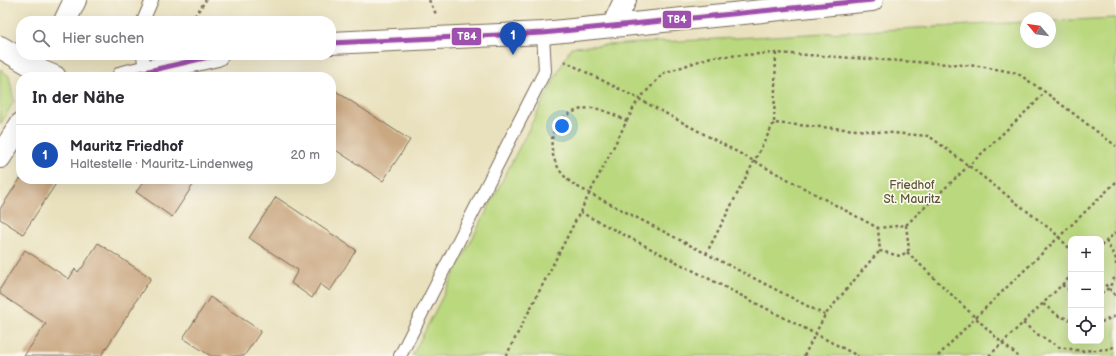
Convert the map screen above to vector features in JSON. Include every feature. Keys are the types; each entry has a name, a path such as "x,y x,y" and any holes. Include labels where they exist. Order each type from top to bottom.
{"street":[{"path":"67,16 75,0"},
{"path":"613,26 625,0"},
{"path":"336,43 543,33 872,0"},
{"path":"0,47 16,55"},
{"path":"27,60 47,70"},
{"path":"130,72 144,63 171,60"},
{"path":"0,157 16,132"}],"lane":[{"path":"145,16 152,0"},
{"path":"400,356 545,71 543,33"}],"path":[{"path":"195,16 206,0"},
{"path":"706,254 774,123 776,53"},
{"path":"506,356 626,121 639,99 664,73 711,57 776,53 980,66 1017,73 1045,92 1116,146"},
{"path":"544,58 557,58 639,99 878,228 906,225 1045,92"},
{"path":"626,121 613,114 590,108 575,110 562,118 553,132 551,149 558,166 569,181 589,193 825,315"},
{"path":"774,123 929,136 1054,232 1068,247"},
{"path":"938,356 976,317 1116,182"},
{"path":"580,212 858,356"},
{"path":"880,251 900,256 907,252 909,249 906,225"},
{"path":"804,356 825,315 880,251 878,228"},
{"path":"1116,232 1106,242 1116,259 1116,265"},
{"path":"907,252 1002,343 1018,356"},
{"path":"1104,291 1109,288 1116,275"},
{"path":"989,356 1068,279"},
{"path":"1104,283 1116,296"},
{"path":"1062,285 1068,289"},
{"path":"1043,304 1059,316 1068,319"},
{"path":"1104,321 1116,316"},
{"path":"1024,323 1037,334 1059,347 1082,351 1108,349 1116,346"}],"green space":[{"name":"Friedhof St. Mauritz","path":"1116,18 1116,356 412,356 571,47 1020,22 1020,48 1056,48 1056,21"},
{"path":"0,69 9,76 14,101 0,125"}],"building":[{"path":"336,91 410,140 383,181 336,150"},
{"path":"17,184 56,184 23,234 0,219 0,209"},
{"path":"142,184 194,184 172,217 136,192"},
{"path":"276,197 356,250 330,291 320,284 312,298 291,283 298,270 249,238"},
{"path":"98,243 151,278 101,356 24,356 46,324 0,294 0,289 25,250 69,279 75,269 78,272 82,268"},
{"path":"210,297 261,331 244,356 211,356 183,338"}],"transit line":[{"name":"T84","path":"336,43 543,33 872,0"},
{"name":"T84","path":"144,72 196,60"}],"place":[{"name":"Mauritz Friedhof","path":"513,55"}]}
